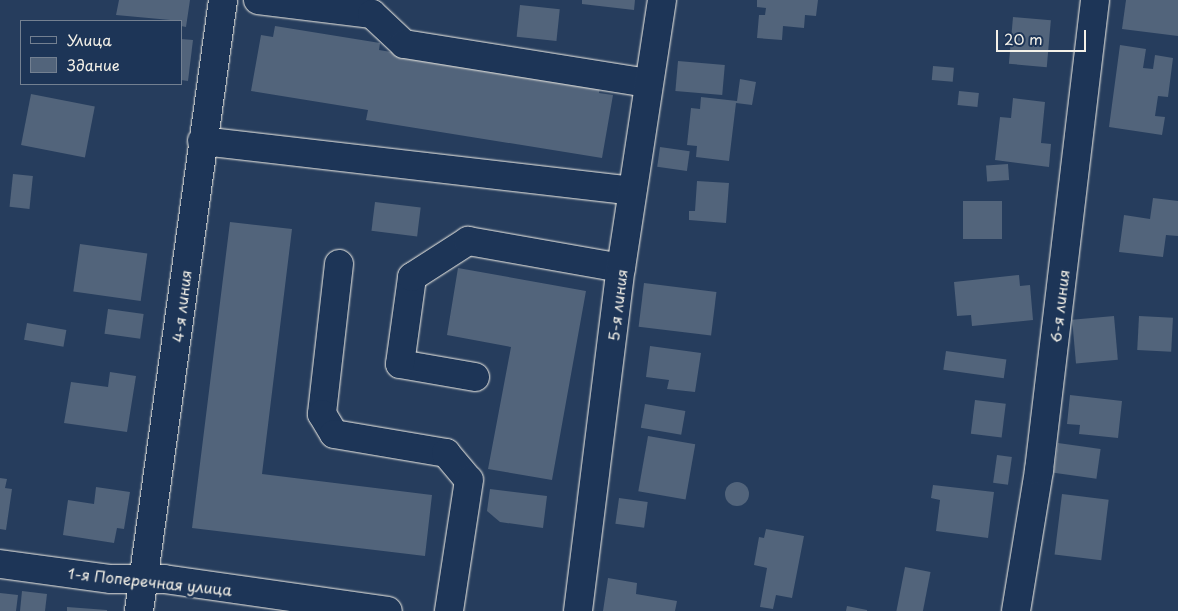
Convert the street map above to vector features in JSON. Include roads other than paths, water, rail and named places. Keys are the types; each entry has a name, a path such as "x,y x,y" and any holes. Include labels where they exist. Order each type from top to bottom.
{"street":[{"name":"4-я линия","path":"139,611 142,580 148,559 202,141 223,0"},
{"path":"258,0 372,14 404,44 647,83"},
{"name":"5-я линия","path":"578,611 621,268 647,83 662,0"},
{"name":"6-я линия","path":"1016,611 1039,470 1095,0"},
{"path":"202,141 632,192"},
{"path":"475,377 400,364 412,277 468,242 621,268"},
{"path":"339,264 322,414 334,434 446,453 469,480 449,611"},
{"name":"1-я Поперечная улица","path":"0,564 142,580 164,579 388,611"}]}
